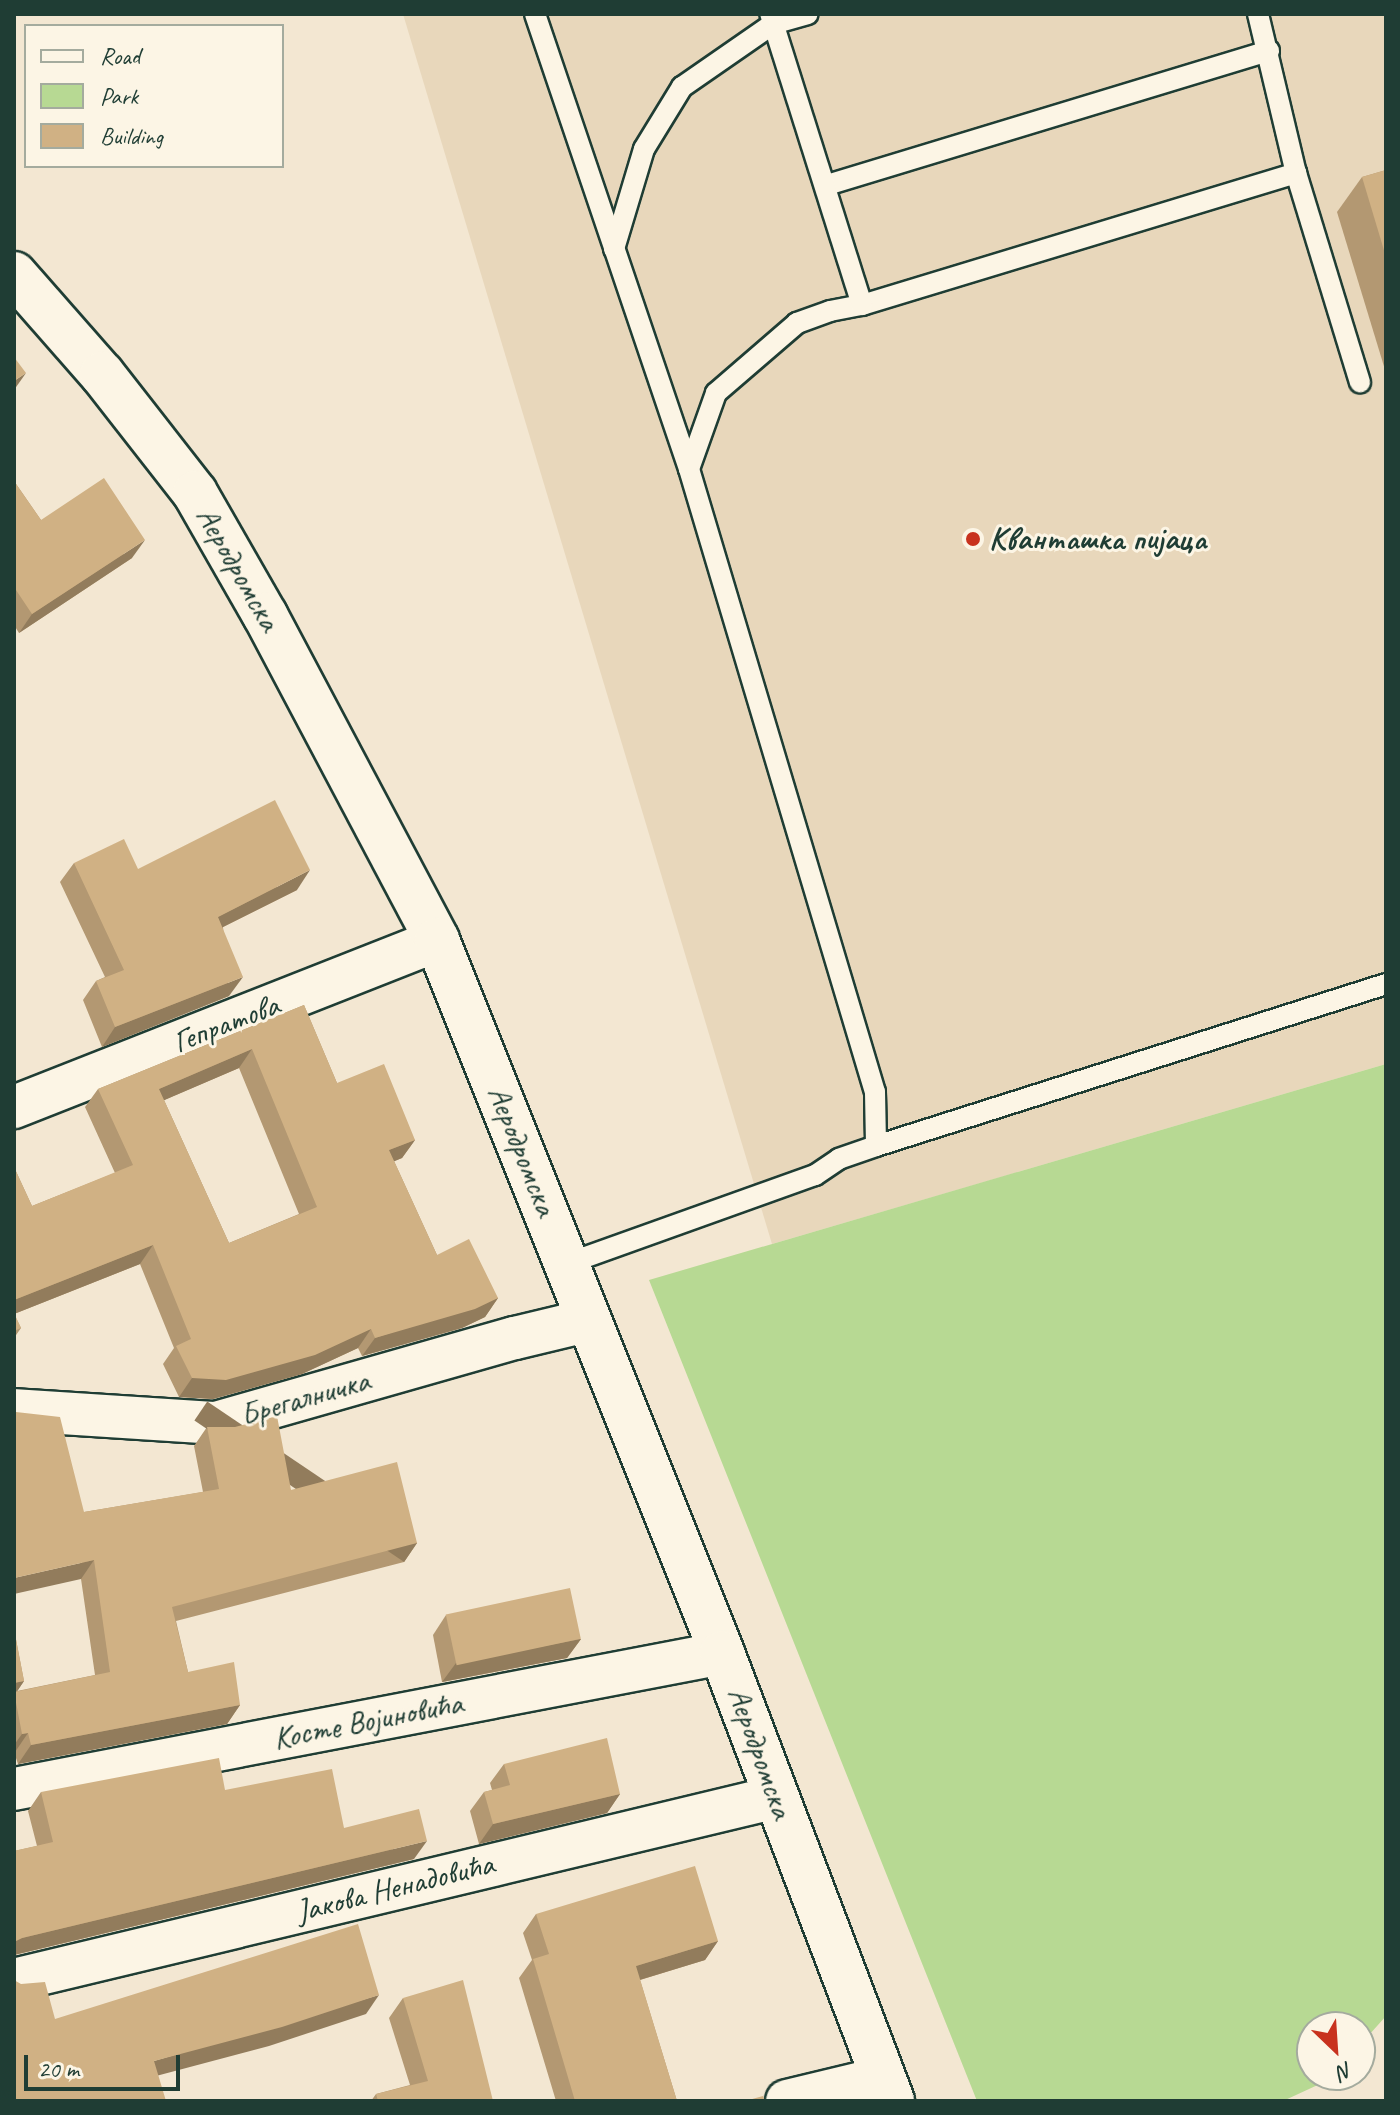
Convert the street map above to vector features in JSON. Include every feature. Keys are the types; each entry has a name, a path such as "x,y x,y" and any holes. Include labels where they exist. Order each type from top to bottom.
{"street":[{"name":"Аеродромска","path":"14,274 102,374 195,493 265,615 437,940 722,1653 887,2089"},
{"name":"Гепратова","path":"14,1107 437,940"},
{"name":"Брегалничка","path":"14,1410 216,1423 515,1338 590,1320"},
{"name":"Косте Војиновића","path":"14,1789 722,1653"},
{"name":"Јакова Ненадовића","path":"14,1980 776,1797"},
{"path":"787,2101 887,2089"}],"lane":[{"path":"535,14 689,469 875,1092 876,1146"},
{"path":"614,249 644,149 682,87 772,19 808,14"},
{"path":"1258,14 1296,173 1360,382"},
{"path":"772,19 827,185 862,305"},
{"path":"827,185 1269,51"},
{"path":"689,469 716,393 797,323 1296,173"},
{"path":"567,1264 815,1175 839,1159 876,1146 1386,984"}],"shaded area":[{"name":"Кванташка пијаца","path":"403,14 1386,14 1386,1064 772,1244"}],"green space":[{"path":"1386,1064 1386,2016 1376,2027 1376,2011 1296,2011 1296,2091 1305,2091 1283,2101 977,2101 649,1280"}],"building":[{"path":"1386,170 1386,257 1362,177"},
{"path":"14,357 26,373 14,381"},
{"path":"104,478 145,540 32,614 14,587 14,481 41,520"},
{"path":"275,800 310,870 218,917 243,977 115,1027 96,981 124,970 74,863 124,839 138,869"},
{"path":"304,1005 337,1083 384,1064 415,1140 389,1150 437,1255 469,1239 498,1298 475,1309 375,1338 371,1329 315,1355 226,1380 192,1378 176,1346 191,1339 153,1245 14,1300 14,1167 32,1206 133,1165 98,1089","holes":["252,1049 317,1207 229,1243 159,1089"]},
{"path":"14,1313 21,1328 14,1331"},
{"path":"16,1412 60,1417 84,1512 219,1489 207,1427 235,1427 277,1416 291,1490 397,1462 417,1543 172,1607 188,1672 234,1662 240,1705 31,1745 28,1733 22,1734 14,1692 110,1672 94,1560 14,1578"},
{"path":"570,1588 581,1639 457,1665 446,1614"},
{"path":"14,1629 24,1681 14,1683"},
{"path":"607,1738 620,1794 493,1824 484,1792 510,1785 504,1764"},
{"path":"219,1758 225,1790 332,1769 344,1828 419,1809 427,1841 14,1942 14,1851 53,1842 41,1792"},
{"path":"695,1866 718,1941 636,1966 677,2101 575,2101 533,1959 549,1954 536,1914"},
{"path":"358,1924 379,1995 282,2027 154,2061 166,2101 14,2101 14,1980 21,1984 45,1982 55,2019"},
{"path":"463,1980 493,2101 378,2101 376,2094 428,2081 403,1998"},
{"path":"763,2096 765,2101 745,2101"}],"place":[{"name":"Кванташка пијаца","path":"973,539"}]}
